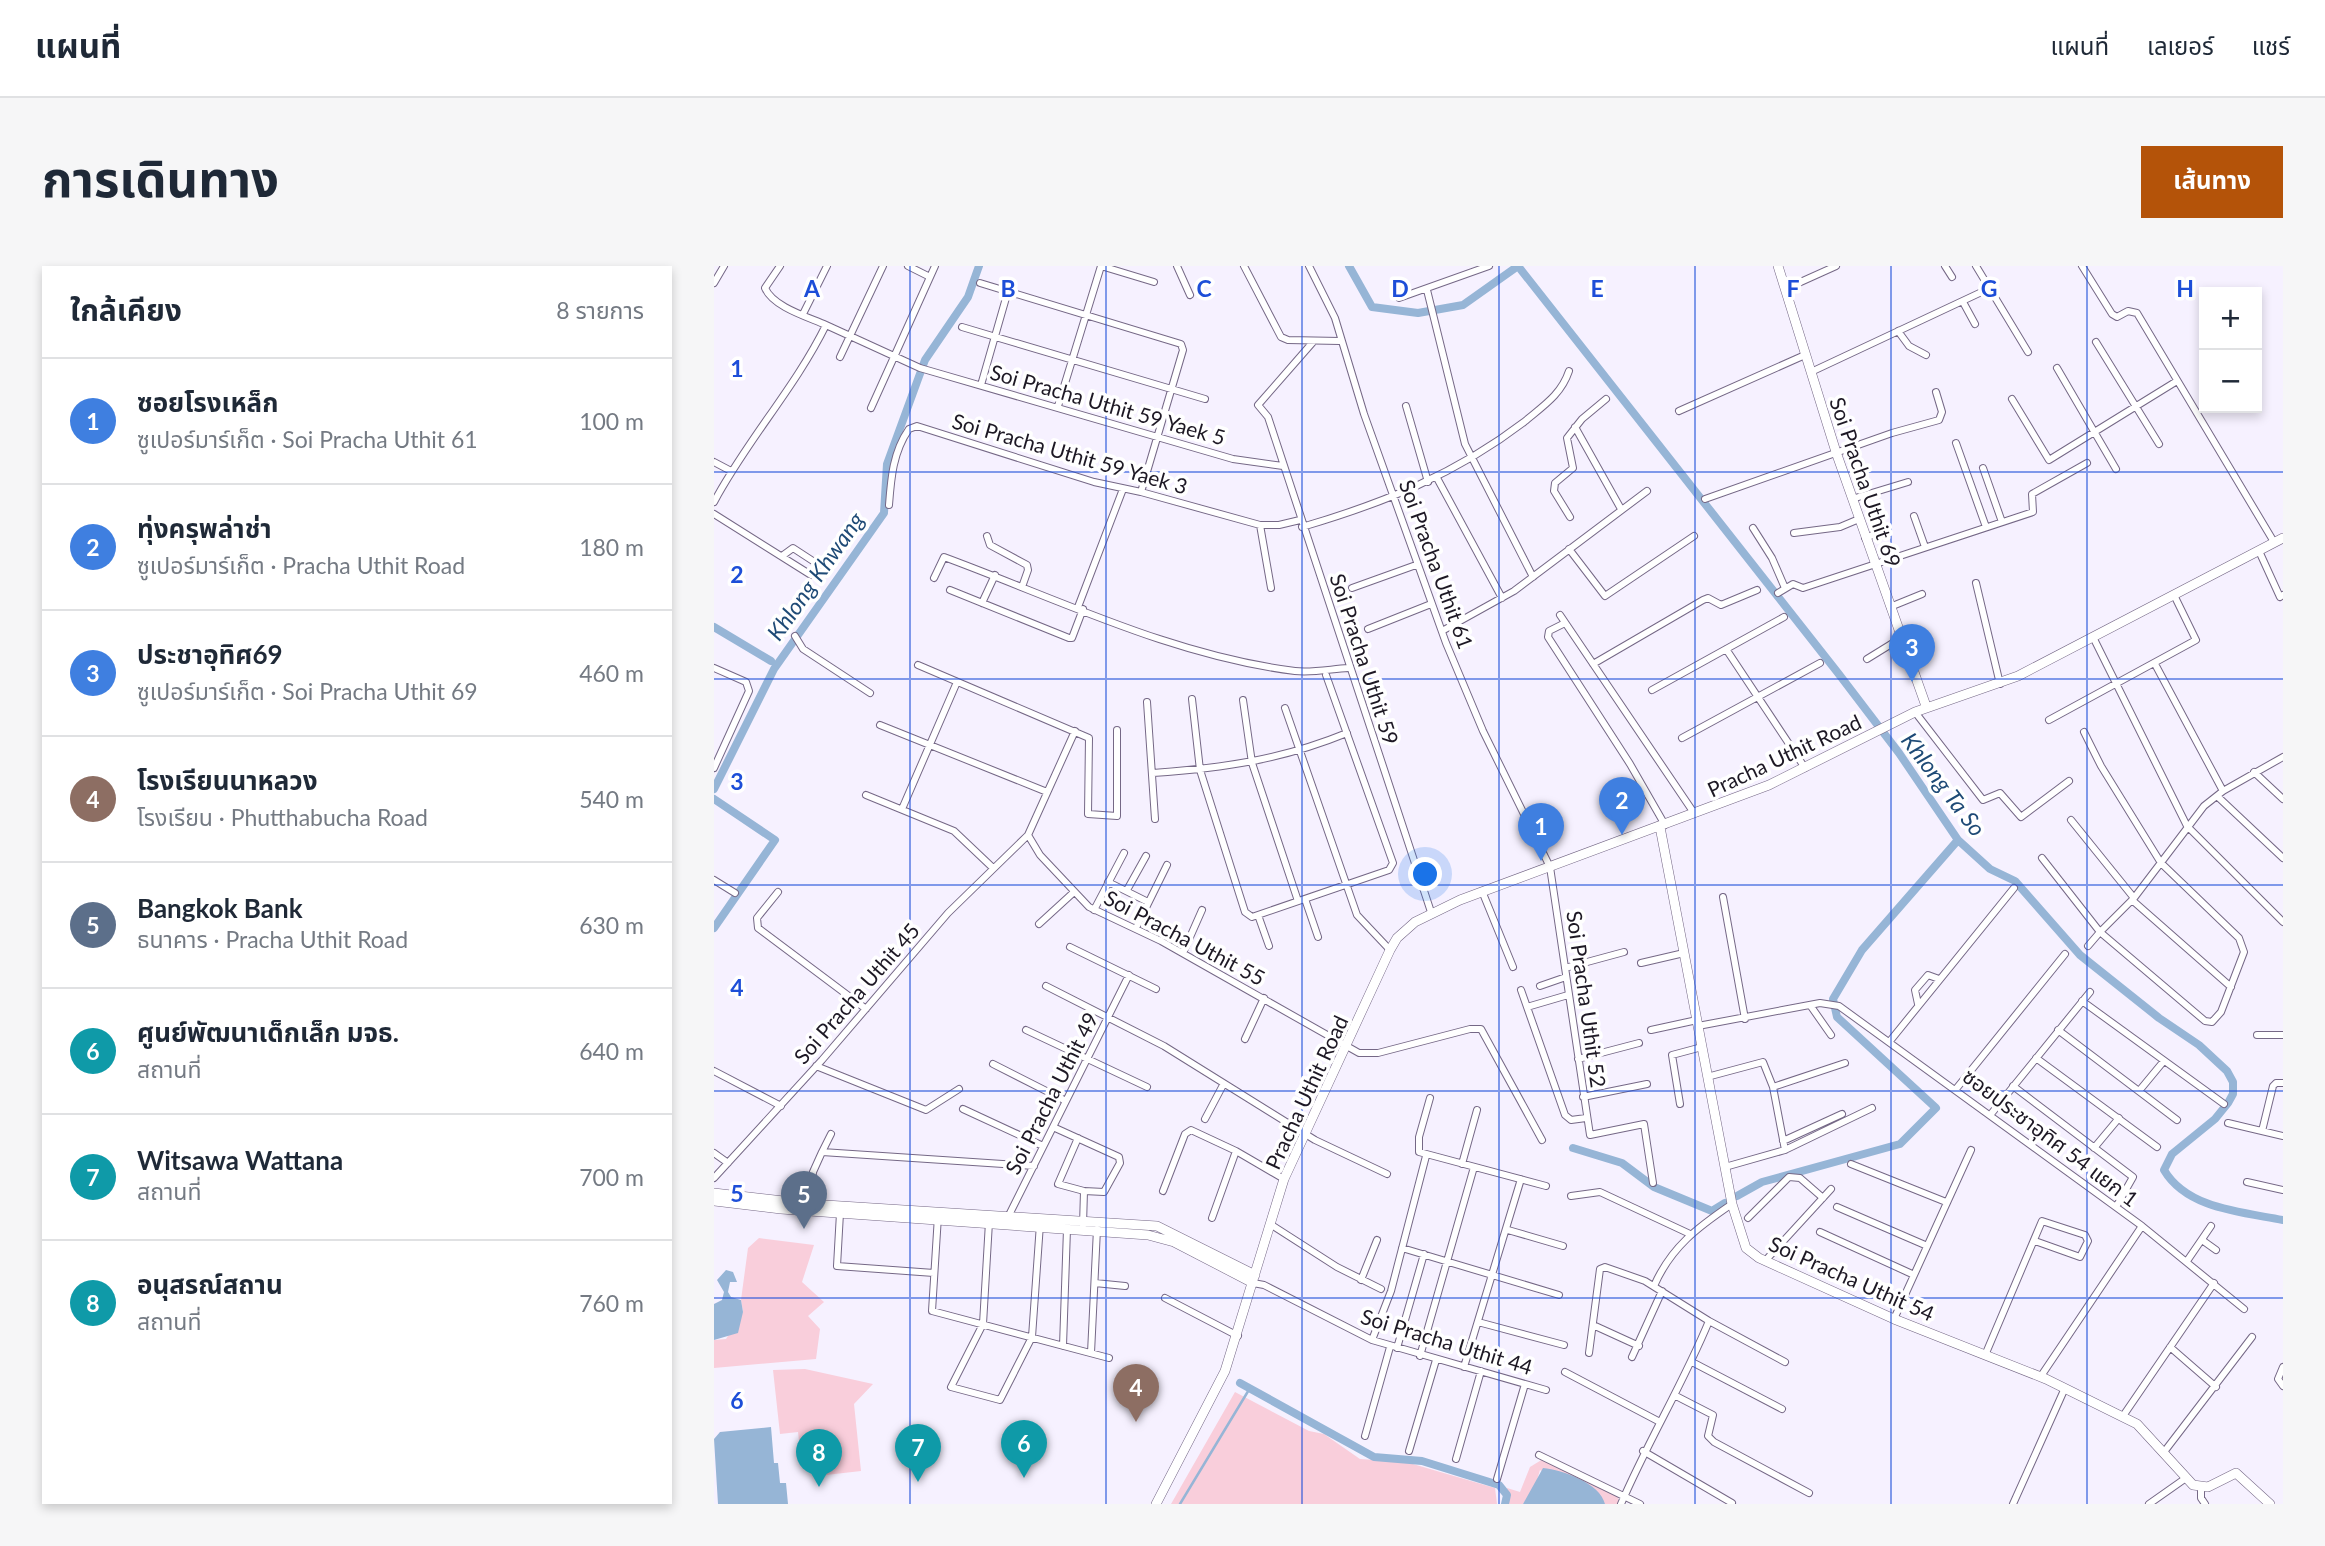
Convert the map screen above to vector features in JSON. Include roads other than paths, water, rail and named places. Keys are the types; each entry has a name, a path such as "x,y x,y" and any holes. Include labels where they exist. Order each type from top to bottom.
{"main road":[{"name":"Soi Pracha Uthit 69","path":"1778,266 1836,452 1926,706"},
{"name":"Pracha Uthit Road","path":"1156,1504 1216,1392 1237,1336 1284,1179 1390,950 1404,930 1431,912 1482,891 1695,815 1805,768 1926,706 2000,684 2279,540"},
{"name":"Soi Pracha Uthit 54","path":"1663,826 1707,1077 1732,1204 1746,1248 1765,1261 1894,1319 1986,1353 2123,1416 2146,1430 2186,1478 2201,1488"},
{"path":"714,1193 938,1217"},
{"path":"714,1201 840,1213 1164,1228 1254,1279"},
{"path":"1040,1223 1067,1229 1083,1226"},
{"path":"2201,1488 2236,1473 2270,1504"}],"street":[{"path":"714,283 716,275 724,266"},
{"name":"Soi Pracha Uthit 59 Yaek 5","path":"780,266 766,291 803,314 923,368 1233,459 1283,466"},
{"path":"803,314 827,266"},
{"path":"840,357 883,266"},
{"path":"908,266 930,277"},
{"path":"871,408 935,266"},
{"path":"1058,406 1101,266 1154,282"},
{"path":"1188,266 1178,268 1190,295"},
{"path":"1244,266 1281,337 1313,342 1340,341"},
{"name":"Soi Pracha Uthit 61","path":"1309,266 1335,318 1340,341 1431,604 1483,731 1550,867"},
{"path":"1399,298 1489,266"},
{"path":"1785,289 1836,266"},
{"path":"1945,266 1952,277"},
{"path":"1976,266 2028,352"},
{"path":"2082,266 2112,313 2118,317 2128,311 2137,313 2177,381 2279,540"},
{"path":"980,283 1181,344 1182,350 1141,492"},
{"path":"1811,372 1988,289"},
{"path":"1427,290 1472,459 1533,577"},
{"path":"981,385 1008,291"},
{"path":"1963,302 1975,324"},
{"path":"714,502 764,421 795,382 826,325"},
{"path":"962,327 1205,398"},
{"path":"1898,331 1909,346 1926,355"},
{"path":"1251,412 1313,342"},
{"path":"2096,342 2159,444"},
{"path":"1679,411 1805,355"},
{"path":"2057,369 2116,469"},
{"name":"Soi Pracha Uthit 59 Yaek 3","path":"889,505 893,468 900,444 909,429 916,426 1012,459 1260,525 1301,523 1393,498 1472,459 1560,393 1569,372"},
{"path":"2012,399 2049,460 2177,381"},
{"path":"1705,499 1836,452 1939,420 1942,412 1936,392"},
{"path":"1570,517 1553,491 1555,483 1572,472 1567,438 1575,427 1606,399"},
{"name":"Soi Pracha Uthit 59","path":"1258,405 1268,417 1348,668 1431,912"},
{"path":"1406,406 1428,482"},
{"path":"1575,427 1621,509"},
{"path":"1956,443 1986,527"},
{"path":"714,462 731,471"},
{"path":"1778,593 1794,584 1803,588 2033,512 2032,494 2087,463"},
{"path":"1983,468 2002,522"},
{"path":"1437,478 1502,598"},
{"path":"1852,499 1908,482"},
{"path":"950,590 1072,638 1080,608 1123,489"},
{"path":"1442,631 1502,598 1533,577 1647,491"},
{"path":"714,514 811,575"},
{"path":"1914,516 1925,547"},
{"path":"1794,533 1840,527 1859,519"},
{"path":"1260,525 1271,588"},
{"path":"1753,528 1772,558 1785,589"},
{"path":"1866,538 1883,531"},
{"path":"987,536 990,545 1027,565 1022,587"},
{"path":"1569,549 1605,596 1694,536"},
{"path":"782,556 793,548 819,565"},
{"path":"2259,551 2282,596"},
{"path":"934,578 944,557 1169,641 1225,657 1298,671 1348,668"},
{"path":"1352,588 1416,565"},
{"path":"982,603 995,575"},
{"path":"1976,583 2000,684"},
{"path":"1593,664 1703,600 1709,598 1721,605 1757,590"},
{"path":"1890,607 1922,594"},
{"path":"2049,720 2196,640 2174,595"},
{"path":"1368,629 1431,604"},
{"path":"1560,615 1695,815"},
{"path":"1652,690 1784,617"},
{"path":"1565,623 1549,632 1548,637 1663,826"},
{"path":"2093,637 2187,826 2283,922"},
{"path":"796,638 803,649 870,693"},
{"path":"1867,659 1901,638"},
{"path":"1726,649 1805,768"},
{"path":"1682,738 1820,663"},
{"path":"2155,664 2220,793 2283,858"},
{"path":"918,665 1089,738 1088,814 1117,816 1117,730"},
{"path":"714,668 749,686 714,768"},
{"path":"1192,699 1200,770 1245,912 1248,916 1258,915 1389,870 1393,863 1326,676"},
{"path":"902,809 957,682"},
{"path":"1243,701 1252,763 1301,900 1318,937"},
{"path":"1147,702 1155,819"},
{"path":"1285,708 1359,919 1390,950"},
{"path":"1914,712 1983,800 2000,793 2021,817 2069,781"},
{"path":"880,725 1047,792"},
{"path":"1028,835 1075,731"},
{"path":"2042,859 2100,932 2205,1021 2217,1019 2244,952 2244,944 2161,863 2101,766 2084,732"},
{"path":"1153,773 1252,763 1299,752 1347,733"},
{"path":"714,748 722,751"},
{"path":"2088,946 2133,899 2187,826 2220,793 2283,757"},
{"path":"2254,772 2283,799"},
{"path":"866,795 960,835 993,868"},
{"path":"2071,820 2133,899 2231,987"},
{"name":"Soi Pracha Uthit 45","path":"714,1178 817,1066 916,948 1028,835"},
{"name":"Soi Pracha Uthit 55","path":"1028,835 1040,855 1094,910 1183,953 1348,1045 1359,1054 1378,1053 1480,1028 1542,1140"},
{"path":"1094,910 1124,853"},
{"path":"1127,890 1146,856"},
{"path":"1136,928 1167,865"},
{"name":"Soi Pracha Uthit 52","path":"1550,867 1590,1135 1644,1124 1653,1183"},
{"path":"714,880 735,893"},
{"path":"1108,882 1148,902"},
{"path":"1890,1041 2014,888"},
{"path":"1482,891 1513,967"},
{"path":"778,892 757,918 758,928 866,1009"},
{"path":"1039,923 1074,892"},
{"path":"1723,897 1745,1019"},
{"path":"1183,953 1202,911"},
{"path":"1258,915 1269,946"},
{"path":"1070,947 1156,989"},
{"path":"1565,968 1624,952"},
{"path":"1641,963 1684,953"},
{"path":"1956,1089 2064,954"},
{"name":"Soi Pracha Uthit 49","path":"1006,1221 1129,975"},
{"path":"1918,1004 1914,990 1928,975 1939,979"},
{"path":"1540,986 1566,977"},
{"path":"1046,986 1164,1046 1223,1085 1305,1133 1387,1174"},
{"path":"1521,990 1564,1115 1571,1120 1586,1118"},
{"path":"1991,1114 2090,992"},
{"path":"1527,1007 1568,995"},
{"path":"1245,1039 1264,998"},
{"path":"2082,1001 2224,1104"},
{"name":"ซอยประชาอุทิศ 54 แยก 1","path":"1810,1005 1831,1003 1839,1006 1890,1041 2142,1226 2244,1309"},
{"path":"1651,1030 1745,1019 1810,1005 1831,1035"},
{"path":"1026,1030 1147,1087"},
{"path":"2059,1030 2177,1120"},
{"path":"2257,1035 2283,1035"},
{"path":"1578,1059 1639,1043"},
{"path":"1680,1104 1672,1055 1702,1047"},
{"path":"2036,1058 2157,1147"},
{"path":"1707,1077 1763,1062 1773,1087 1785,1150"},
{"path":"2139,1091 2163,1062"},
{"path":"1773,1087 1844,1063"},
{"path":"992,1064 1066,1101"},
{"path":"817,1066 926,1110 959,1089"},
{"path":"714,1071 781,1106"},
{"path":"2262,1131 2273,1086 2283,1083"},
{"path":"1583,1097 1647,1084"},
{"path":"1205,1119 1223,1085"},
{"path":"2013,1086 2134,1180 2116,1207"},
{"path":"1430,1098 1418,1146 1419,1152 1546,1186"},
{"path":"1725,1167 1785,1150 1872,1108"},
{"path":"963,1109 1043,1146"},
{"path":"1462,1164 1477,1110"},
{"path":"1783,1141 1842,1114"},
{"path":"2094,1148 2119,1118"},
{"path":"2228,1123 2283,1136"},
{"path":"1053,1128 1078,1138 1116,1156 1120,1161 1104,1192 1084,1191 1058,1184 1078,1138"},
{"path":"1163,1191 1189,1130 1236,1151 1284,1179"},
{"path":"810,1204 813,1172 831,1135"},
{"path":"1894,1319 1925,1245 1971,1150"},
{"path":"1212,1218 1236,1151"},
{"path":"822,1152 1034,1166"},
{"path":"714,1153 728,1163"},
{"path":"1372,1340 1391,1291 1426,1156"},
{"path":"1851,1164 1946,1202"},
{"path":"1420,1356 1474,1167"},
{"path":"1748,1218 1789,1177 1800,1178 1823,1198"},
{"path":"1464,1367 1508,1230 1521,1179"},
{"path":"2247,1182 2283,1190"},
{"path":"1765,1261 1830,1189"},
{"path":"1083,1226 1084,1191"},
{"path":"1571,1196 1600,1192 1690,1234"},
{"path":"1654,1286 1671,1253 1690,1234 1732,1204"},
{"path":"1837,1207 1925,1245"},
{"path":"840,1213 838,1266 934,1273"},
{"path":"938,1217 932,1311 1109,1358"},
{"path":"989,1220 982,1324 951,1387 1000,1400 1032,1337 1040,1223"},
{"path":"1986,1353 2042,1221 2085,1235 2088,1241 2080,1257 2035,1241"},
{"path":"1270,1224 1381,1289"},
{"path":"1091,1353 1097,1226"},
{"path":"2041,1377 2142,1226"},
{"path":"2188,1261 2211,1226"},
{"path":"1063,1346 1067,1229"},
{"path":"1508,1230 1563,1246"},
{"path":"1820,1232 1912,1274"},
{"path":"1362,1280 1377,1240"},
{"path":"2202,1240 2216,1250"},
{"path":"1402,1248 1559,1295"},
{"path":"1365,1436 1424,1254"},
{"path":"1589,1353 1602,1267 1609,1267 1654,1286 1709,1321 1785,1362"},
{"name":"Soi Pracha Uthit 44","path":"1254,1279 1372,1340 1420,1356 1546,1390"},
{"path":"1095,1283 1125,1286"},
{"path":"2123,1416 2214,1283"},
{"path":"1632,1357 1662,1291"},
{"path":"1165,1298 1237,1336"},
{"path":"1621,1504 1643,1451 1658,1420 1676,1396 1709,1321"},
{"path":"1478,1322 1564,1345"},
{"path":"1593,1325 1639,1346"},
{"path":"2164,1452 2252,1337"},
{"path":"2170,1347 2216,1387"},
{"path":"1409,1451 1436,1360"},
{"path":"1692,1362 1782,1409"},
{"path":"2283,1367 2278,1379 2283,1386"},
{"path":"1456,1460 1481,1371"},
{"path":"1565,1371 1658,1420"},
{"path":"1497,1479 1525,1384"},
{"path":"2013,1504 2066,1388"},
{"path":"1676,1396 1713,1415 1708,1436 1714,1442 1809,1493"},
{"path":"1643,1451 1731,1503"},
{"path":"1539,1455 1640,1504"},
{"path":"2148,1504 2186,1478"},
{"path":"2201,1488 2201,1497 2205,1504"}],"water":[{"path":"726,1270 733,1272 737,1282 730,1282 728,1292 731,1297 741,1300 743,1312 738,1333 714,1340 714,1304 722,1300 724,1292 717,1280"},
{"path":"771,1427 774,1463 778,1463 780,1483 786,1483 788,1504 718,1504 714,1439 720,1432"},
{"path":"1543,1468 1580,1479 1596,1490 1605,1504 1523,1504"}],"waterway":[{"name":"Khlong Khwang","path":"714,789 774,669 884,513 887,464 925,360 968,297 979,266"},
{"name":"Khlong Khwang","path":"1349,266 1372,307 1418,313 1463,305 1518,266"},
{"name":"Khlong Ta So","path":"1518,266 1838,673 1899,753 1958,840 1990,869 2015,881 2080,955 2159,1018 2199,1045 2227,1071 2233,1082 2233,1094 2215,1119 2172,1154 2164,1170 2174,1183 2201,1201 2217,1207 2283,1220"},
{"path":"714,627 771,661"},
{"name":"Khlong Khwang","path":"714,799 775,840 714,928"},
{"path":"1737,1196 1762,1182 1900,1144 1936,1108 1837,1017 1833,999 1862,950 1958,840"},
{"path":"1573,1148 1622,1163 1654,1187 1712,1211 1725,1203"},
{"path":"1240,1383 1374,1457 1422,1461 1499,1485 1507,1495 1505,1504"},
{"path":"1180,1504 1250,1388"}],"place":[{"name":"ประชาอุทิศ69","path":"1912,682"},
{"name":"ทุ่งครุพล่าช่า","path":"1622,835"},
{"name":"ซอยโรงเหล็ก","path":"1541,861"},
{"name":"Bangkok Bank","path":"804,1229"},
{"name":"โรงเรียนนาหลวง","path":"1136,1422"},
{"name":"ศูนย์พัฒนาเด็กเล็ก มจธ.","path":"1024,1478"},
{"name":"Witsawa Wattana","path":"918,1482"},
{"name":"อนุสรณ์สถาน","path":"819,1487"}]}
